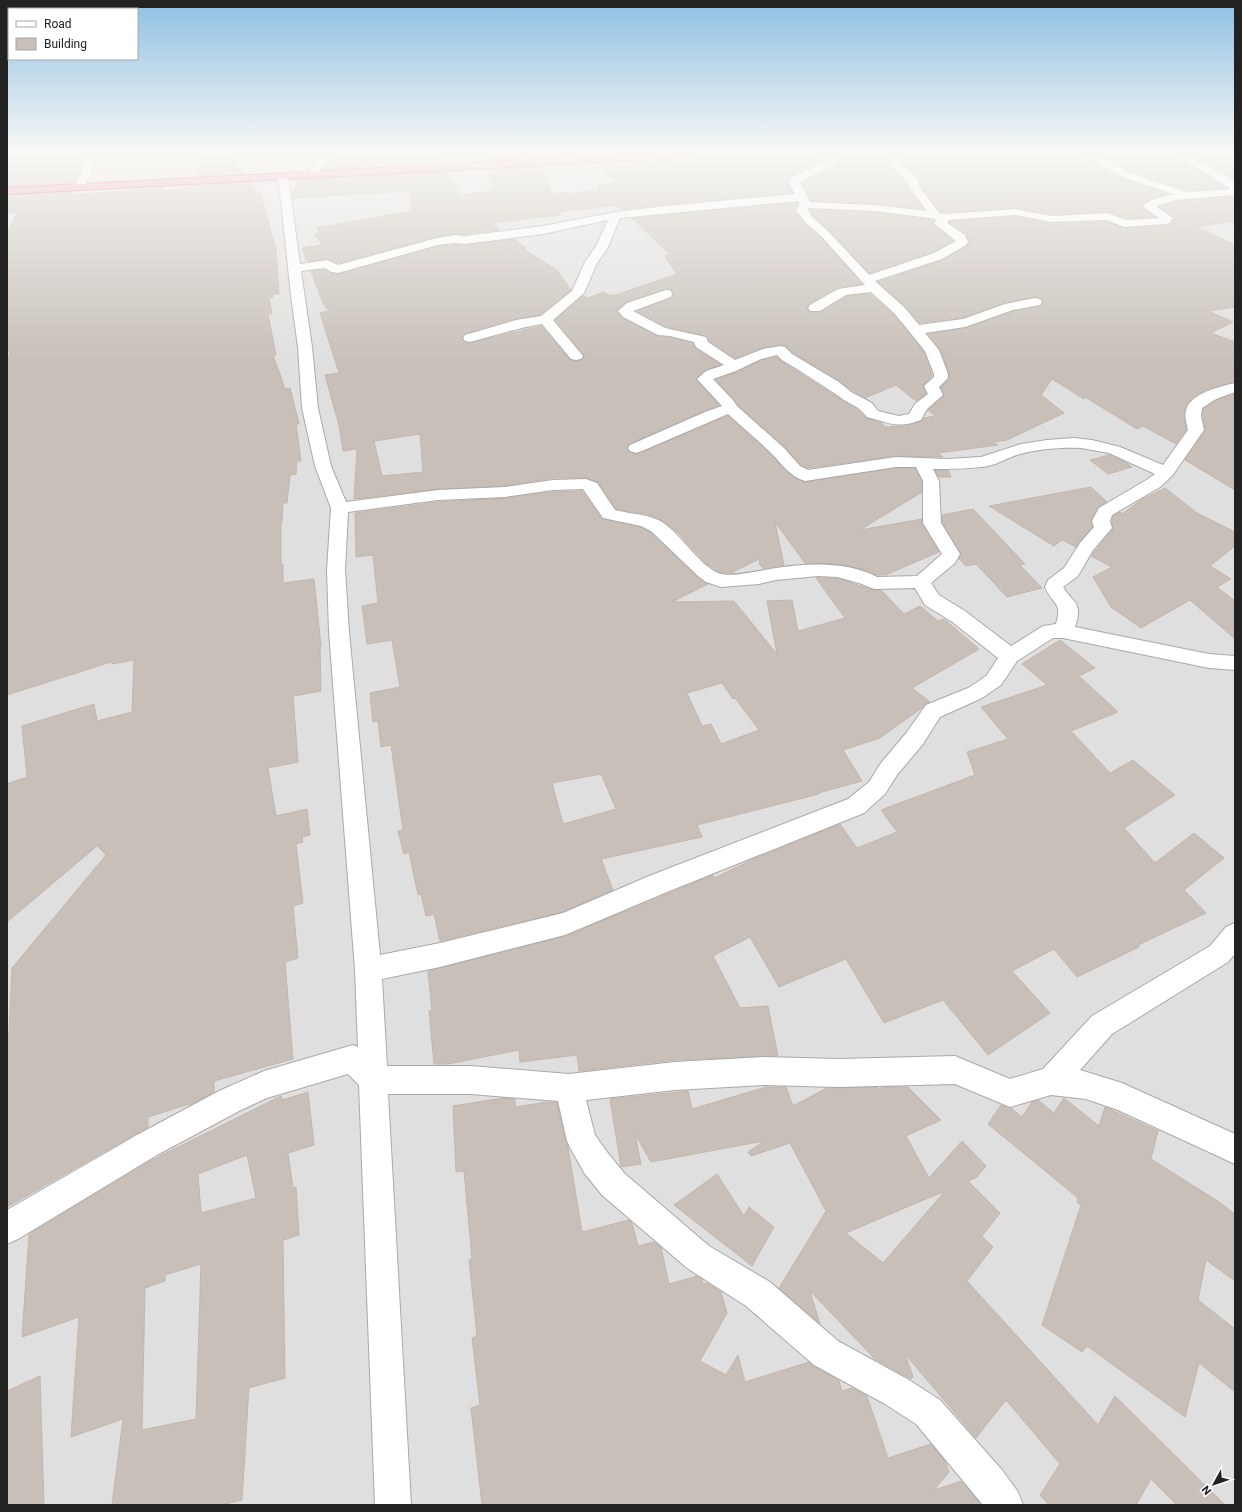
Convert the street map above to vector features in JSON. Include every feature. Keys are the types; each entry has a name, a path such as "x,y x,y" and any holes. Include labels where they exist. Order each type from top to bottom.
{"street":[{"path":"290,224 297,296 305,347 310,408 323,466 340,508 336,570 339,632 353,778 368,970 393,1505"},
{"path":"295,268 326,264 338,269 437,242 543,230 574,224"},
{"path":"470,338 521,323 544,319 578,293 591,262 601,249 612,224"},
{"path":"813,224 825,234 871,284 900,310 932,350 939,366 941,378 931,386 936,395 922,404 916,417 908,420 892,420 872,414 867,406 846,395 834,385 787,357 780,350 770,351 751,357 730,369 709,375 704,379 728,403 730,408 778,451 794,469 805,476 829,471 844,471 902,462 918,462 922,464 965,463 990,460 1014,451 1032,447 1080,443 1106,448 1136,459 1166,473"},
{"path":"815,308 843,292 871,284 938,256 962,242 961,238 941,224"},
{"path":"666,294 632,306 625,311 662,332 670,332 701,340 701,344 735,366"},
{"path":"915,330 965,323 1010,307 1035,302"},
{"path":"544,319 576,356"},
{"path":"1063,630 1068,610 1066,602 1055,591 1055,584 1071,572 1086,547 1104,528 1101,521 1106,512 1154,483 1166,473 1196,430 1193,417 1194,407 1212,395 1235,387"},
{"path":"636,448 710,415 730,408"},
{"path":"340,508 438,495 504,492 553,485 586,484 591,488 609,514 656,527 715,580 721,581 759,578 776,574 818,570 837,571 865,578 874,583 921,582 949,559 951,554 932,523 931,481 922,464"},
{"path":"921,582 932,600 958,616 1010,656"},
{"path":"368,970 440,955 565,924 658,884 856,806 877,788 889,769 915,738 933,711 974,693 986,686 994,680 1010,656 1050,631 1063,630 1209,661 1235,663"},
{"path":"1051,1082 1102,1025 1219,954 1235,935"},
{"path":"7,1228 183,1124 264,1085 352,1059 374,1080 471,1080 569,1088 675,1076 764,1071 839,1073 955,1070 1010,1092 1051,1082 1086,1085 1122,1096 1235,1150"},
{"path":"569,1088 582,1141 613,1184 698,1257 758,1294 826,1353 897,1392 928,1412 989,1483 1005,1505"}],"shaded area":[{"path":"7,224 1235,224 1235,1505 7,1505"}],"building":[{"path":"12,224 269,224 276,250 279,294 273,294 273,297 269,298 272,314 268,314 276,355 273,355 285,389 290,388 299,424 296,424 301,461 297,461 296,474 290,475 287,503 283,503 281,522 281,565 283,565 283,583 314,579 321,646 321,691 293,696 298,762 268,768 276,816 307,809 310,835 302,837 303,842 296,844 303,903 293,906 298,958 285,962 293,1059 214,1081 214,1092 189,1105 148,1117 148,1127 7,1207 7,1033 9,1033 12,968 106,855 97,846 7,922 7,784 27,777 22,726 94,704 97,721 132,712 134,660 112,664 111,662 7,695 7,357 10,356 7,345 7,234"},
{"path":"342,224 492,224 500,230 437,237 338,263 327,259 307,261 302,248 322,245 315,234 320,233 317,228"},
{"path":"638,224 805,224 820,237 862,284 837,288 809,304 807,307 809,312 821,312 847,296 870,294 894,315 924,352 932,376 923,386 926,394 916,401 896,385 865,398 793,353 786,346 780,345 762,348 735,358 709,341 706,336 666,327 637,311 672,298 672,291 666,289 627,302 617,310 617,312 622,318 657,336 670,337 693,343 695,348 721,365 705,370 696,379 719,405 629,444 627,449 636,454 728,416 790,474 804,482 896,468 915,468 922,481 922,492 860,530 922,519 922,524 939,552 885,575 877,575 866,570 841,564 805,563 775,522 784,565 764,569 760,565 759,559 731,573 721,573 707,564 678,533 663,521 645,514 616,509 598,482 586,478 553,478 505,486 438,489 354,499 357,449 343,451 339,425 325,375 339,373 320,313 329,311 323,303 311,271 325,270 338,274 438,246 465,245 514,239 526,248 523,249 557,270 571,290 540,315 516,319 465,334 462,339 465,342 470,343 541,326 570,360 576,361 582,360 584,355 555,320 583,296 588,298 604,292 608,295 616,295 677,274 665,256 670,255","holes":["420,434 423,472 382,476 374,441"]},
{"path":"821,224 933,224 953,241 933,252 869,273"},
{"path":"950,224 1111,224 1124,228 1166,226 1171,224 1219,224 1197,227 1235,245 1235,307 1208,311 1233,322 1211,333 1235,342 1235,382 1205,390 1187,404 1184,413 1186,430 1176,444 1143,426 1137,429 1085,397 1084,399 1052,379 1041,395 1064,413 1007,440 993,442 998,445 938,453 943,457 896,456 808,468 801,465 785,447 738,405 716,380 762,360 777,357 856,409 866,418 881,423 885,427 907,426 921,421 924,418 935,416 928,410 944,396 941,387 950,378 940,349 928,334 966,328 1013,311 1040,306 1043,303 1041,298 1035,297 1004,303 963,318 920,323 906,307 878,282 942,260 967,246 969,241 966,234"},
{"path":"1235,394 1235,490 1185,460 1205,431 1203,409 1217,400"},
{"path":"1109,455 1132,467 1108,474 1090,460"},
{"path":"935,470 948,470 951,477 938,477"},
{"path":"1091,487 1107,502 1098,507 1091,520 1092,527 1076,547 1062,540 1054,546 989,506"},
{"path":"1165,488 1197,513 1235,532 1235,546 1210,566 1231,579 1217,587 1235,601 1235,639 1190,600 1141,628 1111,607 1093,577 1112,567 1091,556 1113,529 1113,516 1120,512 1122,514 1141,500"},
{"path":"582,491 602,519 640,527 650,532 697,577 708,584 672,602 734,601 777,654 767,601 792,600 798,631 845,618 816,578 837,578 873,590 881,590 904,614 920,606 938,621 944,619 979,649 912,688 930,702 925,704 880,738 843,750 862,781 818,793 819,794 697,825 702,837 601,859 613,890 563,912 440,941 434,914 426,916 421,894 418,895 409,852 404,854 398,831 403,830 391,745 381,747 378,721 373,722 370,693 400,687 392,640 367,644 362,606 378,603 373,555 356,557 355,513 438,502 505,498 553,492","holes":["722,683 733,699 735,698 759,730 721,744 711,724 702,726 687,693","601,774 616,809 563,824 552,783"]},
{"path":"973,509 1025,564 1020,565 1042,588 1007,597 976,564 966,566 959,559 961,553 942,523 942,515"},
{"path":"1060,640 1095,668 1079,676 1118,712 1071,731 1110,773 1133,760 1175,795 1124,828 1155,863 1194,833 1224,858 1184,890 1206,913 1138,945 1139,947 1077,977 1054,949 1012,971 1050,1013 988,1055 943,1000 884,1023 846,959 779,987 750,937 713,956 740,1008 768,1006 778,1056 675,1060 579,1071 577,1055 520,1062 519,1050 448,1064 434,1064 429,1011 432,1010 428,971 566,936 713,875 714,878 754,859 840,824 857,848 897,832 881,810 975,775 967,752 1008,739 981,707 1047,685 1022,664"},
{"path":"766,1087 786,1087 793,1106 827,1088 878,1087 879,1089 883,1087 908,1087 941,1120 906,1136 929,1178 962,1141 986,1166 976,1178 968,1181 1000,1213 982,1236 993,1247 967,1281 1098,1425 1115,1396 1225,1505 1177,1505 1151,1479 1136,1505 1049,1505 1040,1495 1060,1464 1006,1400 976,1438 905,1354 913,1376 911,1379 875,1359 810,1291 820,1324 779,1288 826,1211 790,1143 751,1156 748,1152 764,1141 651,1162 635,1134 641,1164 621,1167 610,1099 688,1091 692,1109","holes":["945,1191 883,1263 846,1233"]},
{"path":"308,1092 314,1145 288,1153 293,1188 296,1187 299,1235 283,1240 285,1378 249,1388 242,1500 221,1505 112,1505 123,1419 71,1437 79,1317 22,1337 29,1234 150,1161 281,1096 282,1100","holes":["247,1155 256,1198 201,1213 198,1174","201,1264 196,1419 142,1430 145,1288 165,1281 165,1275"]},
{"path":"503,1098 515,1099 515,1107 557,1102 568,1147 582,1232 629,1220 632,1223 638,1246 654,1242 661,1247 669,1284 697,1276 702,1279 703,1284 707,1283 721,1292 727,1313 700,1361 726,1375 738,1355 745,1382 809,1362 839,1381 842,1391 852,1388 867,1396 888,1458 931,1444 945,1461 949,1472 934,1490 962,1481 981,1505 482,1505 471,1408 480,1405 472,1338 477,1336 469,1260 472,1259 464,1171 456,1172 453,1106"},
{"path":"1064,1098 1099,1126 1105,1107 1158,1131 1151,1159 1219,1202 1235,1214 1235,1281 1206,1260 1198,1300 1235,1329 1235,1392 1199,1363 1185,1417 1087,1346 1082,1352 1042,1325 1081,1205 1077,1202 1078,1198 988,1124 1001,1105 1011,1108 1022,1117 1032,1102 1038,1100 1054,1113"},
{"path":"717,1174 744,1216 749,1207 774,1227 752,1266 674,1205"},
{"path":"40,1376 44,1505 7,1505 7,1391"}]}
